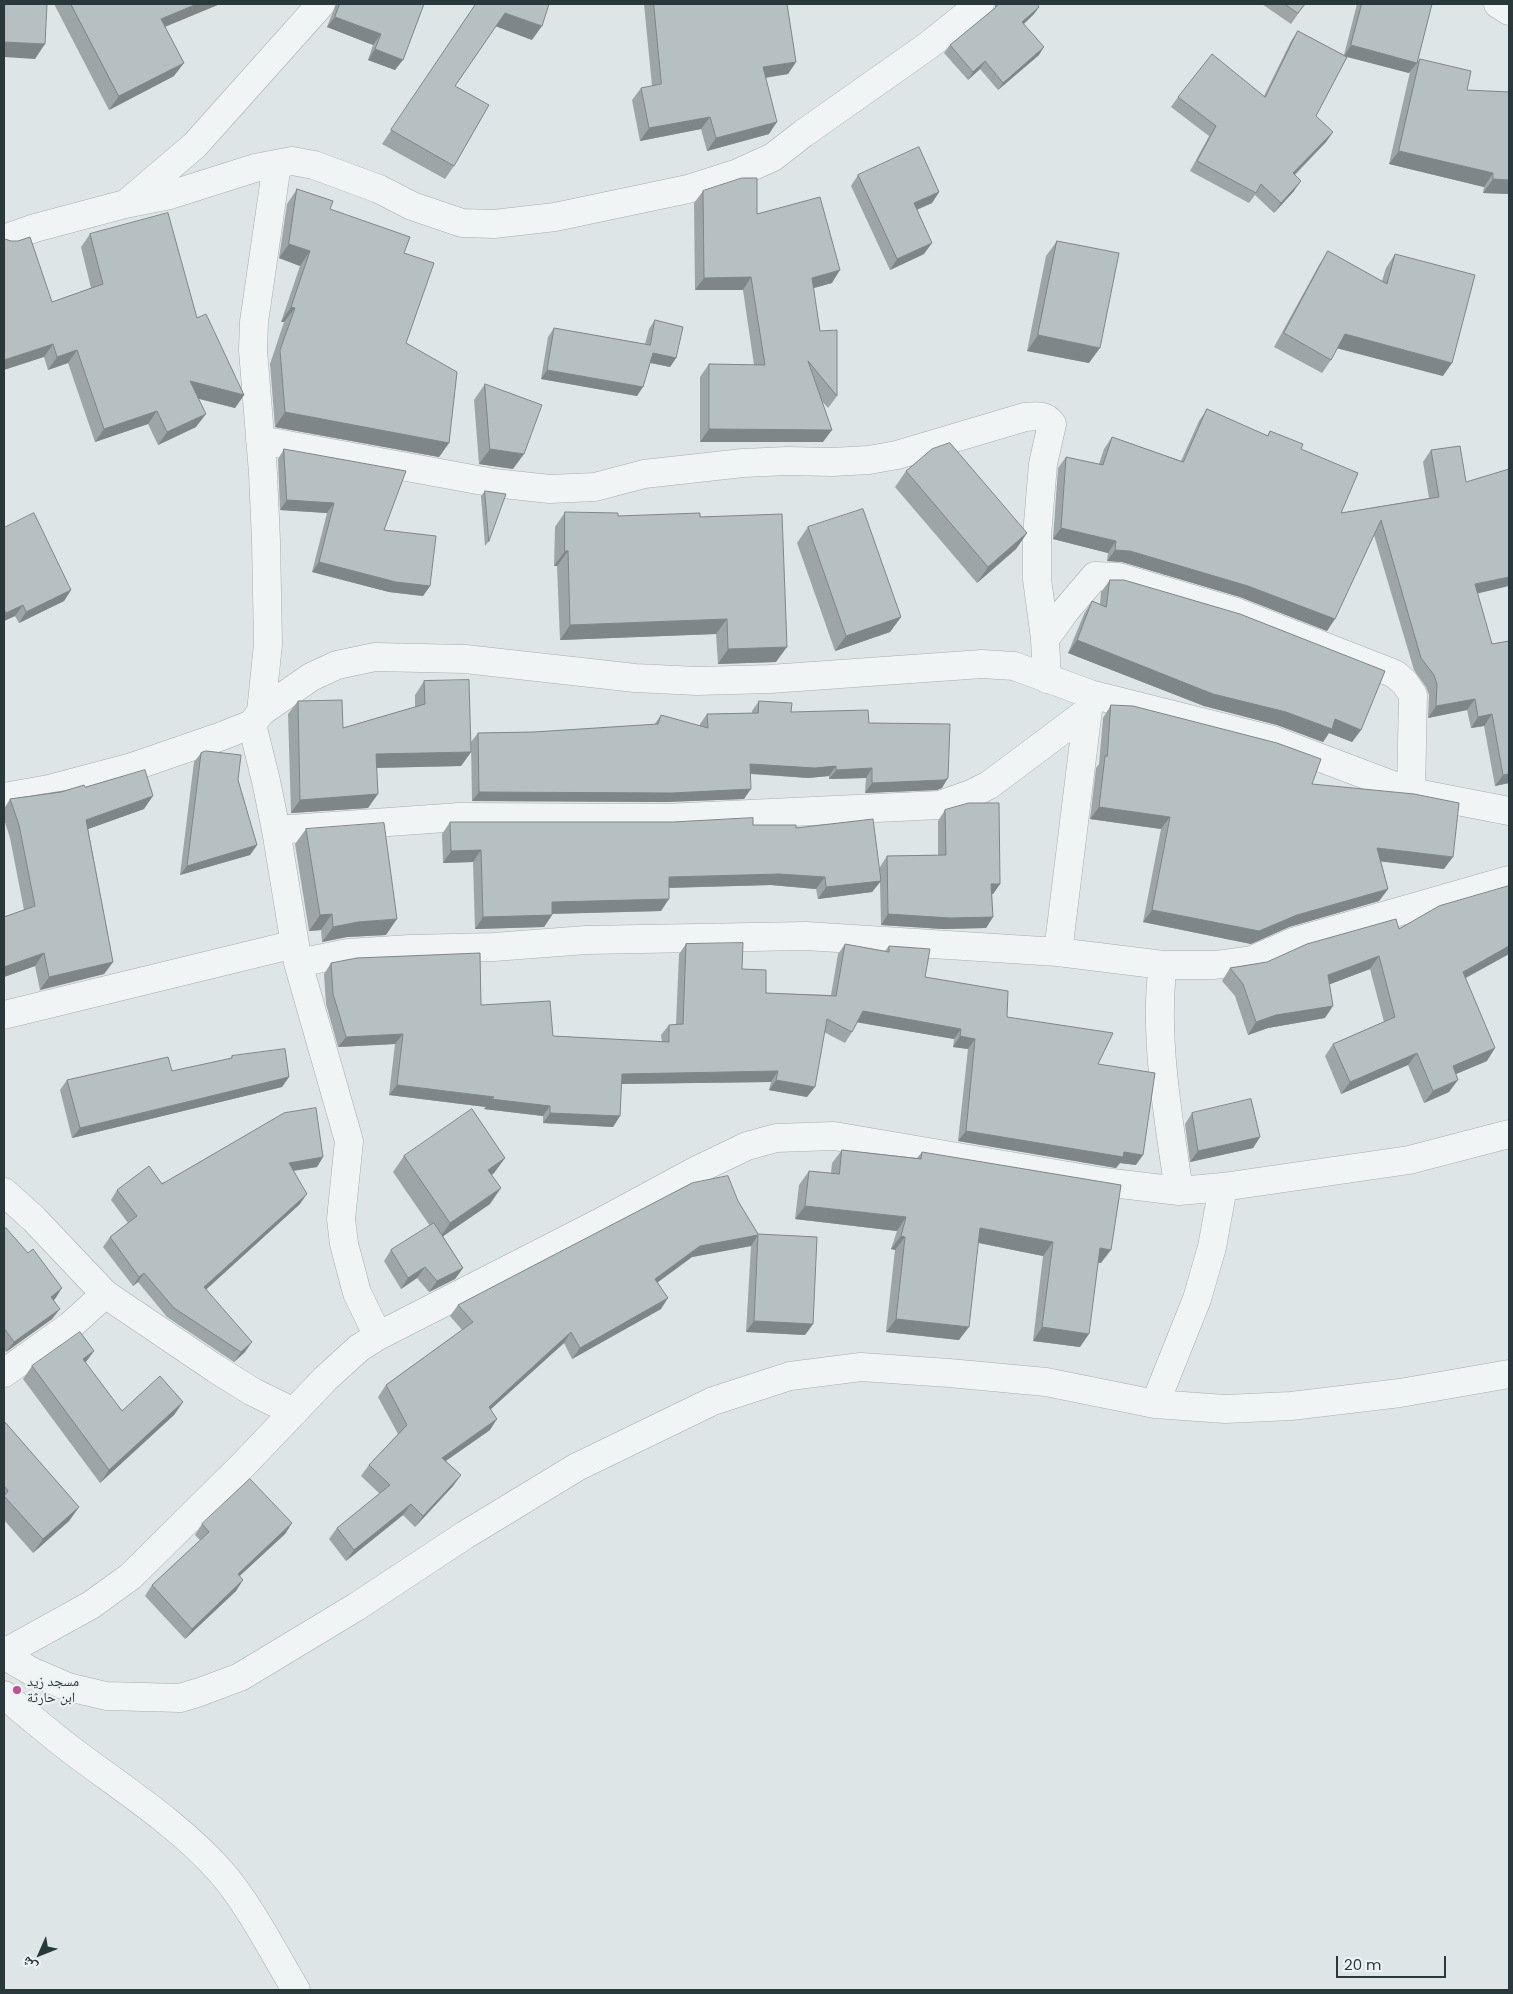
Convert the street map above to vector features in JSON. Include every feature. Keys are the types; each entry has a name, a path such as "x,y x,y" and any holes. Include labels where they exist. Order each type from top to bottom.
{"street":[{"path":"125,204 195,145 321,4"},
{"path":"4,239 35,228 125,204 170,195 255,168 292,161 314,165 379,189 412,206 462,223 494,224 555,217 688,189 738,173 773,157 804,132 929,45 980,4"},
{"path":"1498,4 1509,11"},
{"path":"277,164 254,322 253,350 266,541 268,644 256,718 296,953 348,1141 341,1219 344,1244 357,1294 378,1336"},
{"path":"260,440 494,483 550,489 595,487 644,474 744,462 869,460 897,455 1025,417 1038,416 1047,418 1052,424 1043,464 1037,535 1037,579 1045,639 1047,679"},
{"path":"1045,639 1092,578 1099,575 1118,578 1236,612 1395,674 1405,683 1413,695 1411,792"},
{"path":"4,798 49,789 132,767 179,752 256,718 311,676 337,665 374,657 465,659 635,678 697,681 770,679 982,664 1014,666 1047,679 1089,703 1273,740 1411,792 1509,812"},
{"path":"276,830 459,817 664,818 940,805 971,794 989,785 1089,703"},
{"path":"1058,952 1089,703"},
{"path":"4,1015 296,953 348,953 494,947 586,940 806,936 1058,952 1164,965 1215,965 1252,960 1294,942 1509,880"},
{"path":"1164,965 1161,1000 1163,1053 1170,1130 1179,1191"},
{"path":"1509,1134 1409,1160 1222,1187 1179,1191 1104,1182 834,1136 776,1138 747,1146 697,1170 378,1336 359,1348 325,1379 245,1463 131,1576 92,1605 4,1654 31,1672 68,1687 106,1696 180,1698 200,1692 240,1677 356,1607 465,1535 577,1467 713,1401 790,1376 861,1367 949,1373 1046,1382 1156,1404 1225,1409 1291,1406 1400,1393 1509,1374"},
{"path":"1156,1404 1197,1299 1212,1248 1222,1187"},
{"path":"4,1192 34,1219 105,1294 216,1369 253,1392 294,1412"},
{"path":"4,1373 70,1326 105,1294"},
{"path":"4,1695 74,1752 133,1795 192,1844 220,1871 239,1895 295,1989"}],"building":[{"path":"4,4 47,4 45,44 4,42"},
{"path":"71,4 197,4 161,19 184,63 119,96"},
{"path":"340,4 424,4 403,60 375,49 381,34 335,17"},
{"path":"476,4 549,4 542,26 505,13 455,86 489,105 454,166 391,130"},
{"path":"654,4 787,4 796,62 763,67 777,122 716,138 710,117 649,128 641,88 661,84"},
{"path":"999,4 1037,4 1039,7 1022,22 1044,47 1003,83 985,61 973,72 950,45"},
{"path":"1285,4 1305,4 1298,13"},
{"path":"1362,4 1432,4 1417,63 1351,45"},
{"path":"1298,31 1347,57 1316,116 1333,132 1293,173 1301,181 1281,203 1261,184 1256,193 1197,161 1216,126 1178,97 1212,54 1265,97"},
{"path":"1420,59 1471,71 1467,90 1509,92 1509,180 1493,179 1493,173 1399,151"},
{"path":"919,147 939,192 914,203 932,243 897,259 858,175"},
{"path":"742,178 757,178 757,214 820,197 840,270 812,278 820,331 837,330 837,396 808,361 832,430 709,429 709,364 765,365 751,277 704,278 703,191"},
{"path":"297,189 333,201 330,209 410,237 404,253 434,263 406,343 457,372 449,443 285,412 280,350 295,308 291,307 310,251 289,244"},
{"path":"168,213 197,318 206,314 244,395 190,381 206,414 167,432 157,411 104,429 77,350 57,357 53,344 4,360 4,240 18,241 30,237 52,302 103,284 90,234"},
{"path":"1057,241 1119,253 1100,348 1038,335"},
{"path":"1328,251 1387,284 1395,254 1475,275 1452,363 1345,334 1331,360 1284,333"},
{"path":"655,320 683,327 676,358 653,353 643,387 547,370 554,328 650,345"},
{"path":"485,384 542,405 524,454 490,449"},
{"path":"1207,409 1268,436 1270,431 1303,444 1301,449 1358,473 1341,513 1439,497 1431,450 1460,446 1466,482 1509,469 1509,577 1475,584 1492,644 1509,641 1509,774 1503,775 1492,714 1478,717 1475,699 1436,706 1437,684 1434,675 1421,658 1381,520 1335,619 1248,586 1130,551 1115,550 1116,541 1061,528 1066,457 1103,465 1112,437 1183,462"},
{"path":"950,443 1027,533 988,567 906,471 932,449"},
{"path":"284,449 406,471 384,530 436,536 430,586 396,582 319,562 334,503 287,500"},
{"path":"485,491 506,494 489,541"},
{"path":"863,509 901,617 846,636 808,527"},
{"path":"565,512 618,513 618,516 700,513 700,517 782,514 787,647 728,649 727,619 570,625 568,551 565,551"},
{"path":"34,513 71,590 26,612 23,605 6,613 4,609 4,528"},
{"path":"1110,580 1124,580 1240,614 1385,671 1361,730 1335,719 1332,729 1286,712 1213,694 1077,640 1092,601 1106,607"},
{"path":"469,680 471,752 376,754 378,794 300,800 298,701 342,700 343,728 425,704 424,681"},
{"path":"759,701 792,703 791,712 868,710 869,723 950,724 948,778 944,780 872,783 872,768 836,770 836,766 815,768 750,764 751,789 672,793 479,792 478,733 534,732 658,724 661,715 708,728 707,714 758,713"},
{"path":"1111,705 1133,706 1277,743 1321,759 1312,784 1414,794 1459,803 1453,857 1377,848 1388,889 1297,915 1259,931 1152,910 1170,817 1099,807 1105,756 1107,756"},
{"path":"206,751 241,755 238,780 257,845 187,866 201,753"},
{"path":"145,770 153,796 86,820 113,962 49,977 44,953 4,967 4,917 35,906 19,825 10,799 61,792 84,785 85,787"},
{"path":"969,803 999,803 1000,884 991,884 993,917 950,918 888,914 887,856 946,855 945,810"},
{"path":"753,818 753,825 796,825 796,828 873,819 881,881 826,887 825,877 779,874 669,877 669,899 552,902 552,915 483,917 481,850 451,851 450,822 673,822"},
{"path":"384,823 397,919 358,922 333,927 332,914 320,915 306,829"},
{"path":"1509,886 1509,946 1463,972 1495,1048 1453,1066 1458,1080 1433,1091 1417,1053 1350,1082 1333,1044 1395,1017 1379,956 1328,975 1333,1006 1276,1015 1256,1022 1243,984 1230,968 1267,962 1307,944 1396,919 1399,929 1439,906"},
{"path":"743,943 742,969 766,970 766,993 836,996 845,944 889,952 889,946 930,949 925,977 1008,991 1007,1017 1113,1033 1098,1064 1155,1073 1143,1155 1124,1152 1123,1157 966,1131 975,1039 960,1036 961,1029 863,1011 852,1032 827,1019 815,1087 776,1080 778,1071 622,1074 620,1116 550,1113 550,1106 397,1085 403,1034 346,1037 333,994 331,963 357,958 480,953 481,1005 550,1001 553,1036 669,1042 669,1025 683,1024 686,944"},
{"path":"285,1049 289,1077 80,1128 67,1080 168,1057 172,1071 232,1058 232,1056"},
{"path":"1251,1099 1260,1137 1198,1151 1192,1113"},
{"path":"316,1108 323,1157 289,1163 307,1194 204,1287 252,1342 241,1352 174,1308 144,1273 139,1277 110,1237 137,1216 117,1190 149,1166 162,1184 284,1113"},
{"path":"472,1109 505,1158 488,1170 501,1188 450,1223 404,1156"},
{"path":"842,1150 921,1159 922,1152 1121,1185 1111,1250 1100,1248 1089,1334 1042,1327 1053,1242 980,1228 969,1327 896,1319 905,1237 901,1236 906,1217 805,1206 809,1171 839,1174"},
{"path":"728,1176 738,1201 758,1234 817,1237 813,1324 754,1321 758,1235 700,1246 655,1279 668,1298 580,1348 571,1332 489,1407 497,1419 442,1458 461,1475 423,1516 411,1504 354,1550 337,1528 390,1485 369,1465 407,1425 386,1385 473,1322 458,1305 692,1183"},
{"path":"434,1223 463,1268 437,1281 425,1267 408,1278 391,1250"},
{"path":"6,1228 28,1253 33,1249 62,1288 51,1297 60,1309 14,1342 4,1328 4,1230"},
{"path":"80,1332 94,1351 83,1359 122,1411 160,1376 183,1402 109,1470 32,1366"},
{"path":"4,1421 79,1507 43,1539 4,1496 8,1491 4,1486"},
{"path":"250,1479 292,1523 238,1574 243,1580 192,1629 152,1585 209,1532 202,1524"}],"place":[{"name":"مسجد زيد ابن حارثة","path":"17,1690"}]}
